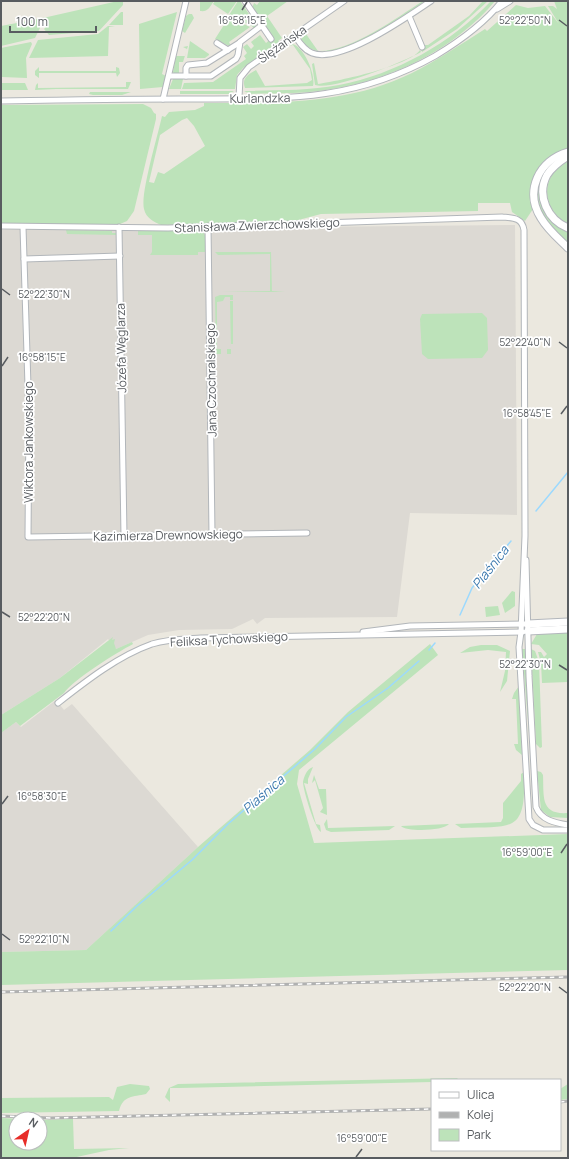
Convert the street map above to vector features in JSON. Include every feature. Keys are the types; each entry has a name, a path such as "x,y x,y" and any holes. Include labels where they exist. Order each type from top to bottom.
{"main road":[{"path":"568,152 553,158 544,166 535,181 534,198 541,219 568,248"},
{"path":"568,156 556,164 547,176 543,196 552,218 568,228"},
{"path":"525,628 568,622"},
{"path":"525,628 568,629"}],"street":[{"path":"163,99 186,1"},
{"name":"Ślężańska","path":"239,98 242,74 249,67 344,1"},
{"path":"294,36 310,53 320,55 342,50 381,34 431,1"},
{"name":"Kurlandzka","path":"1,101 289,98 322,95 374,83 410,69 446,49 470,33 495,10 502,1"},
{"name":"Kurlandzka","path":"495,10 510,1"},
{"path":"249,3 261,26 272,39"},
{"path":"409,16 422,47"},
{"path":"186,76 186,68 188,65 207,64 261,26"},
{"path":"169,76 211,76 236,59 240,42"},
{"path":"217,43 228,50"},
{"name":"Stanisława Zwierzchowskiego","path":"1,226 23,228 168,228 512,218 522,223 524,230 525,545"},
{"name":"Jana Czochralskiego","path":"208,226 212,535"},
{"name":"Józefa Węglarza","path":"120,227 124,536"},
{"name":"Wiktora Jankowskiego","path":"23,228 29,418 28,537"},
{"path":"24,259 120,256"},
{"name":"Kazimierza Drewnowskiego","path":"28,537 308,533"},
{"path":"525,545 527,609 525,628 519,647 529,819 535,827 549,831 568,830"},
{"path":"525,545 525,628 536,804 539,813 545,818 568,825"},
{"name":"Feliksa Tychowskiego","path":"345,634 410,626 525,628"},
{"path":"422,626 424,634"},
{"name":"Feliksa Tychowskiego","path":"58,703 125,657 152,644 165,641 201,638 345,634 424,634 525,628"}],"shaded area":[{"path":"515,225 517,515 410,513 397,617 265,618 257,624 253,619 232,629 179,630 148,635 116,649 108,639 60,678 1,715 1,230"},
{"path":"56,700 64,710 72,704 198,847 86,950 1,952 1,733 16,722 21,727"}],"green space":[{"path":"123,1 123,5 99,31 49,35 44,29 43,18"},
{"path":"200,1 214,1 208,9 205,11 200,11"},
{"path":"215,1 237,1 228,14 213,4"},
{"path":"238,1 240,1 249,14 245,17 249,24 255,22 256,25 254,29 252,26 229,15"},
{"path":"260,1 288,1 267,16 282,38 278,41 281,42 243,68 237,75 235,89 182,89 184,83 213,82 246,59 244,56 247,53 243,47 247,44 251,49 254,46 251,42 260,35 266,43 273,37 252,8 254,3 257,5"},
{"path":"425,1 399,19 362,40 343,48 326,51 322,51 345,46 359,40 387,25"},
{"path":"483,1 488,1 457,29 422,52 413,19 424,45 428,45 469,16"},
{"path":"491,1 495,1 462,33 442,47 400,70 355,85 311,92 250,94 244,91 292,90 327,87 360,80 381,73 402,65 440,43 475,16"},
{"path":"554,1 568,1 568,149 549,157 537,171 531,189 533,209 525,221 512,212 510,203 478,203 478,211 321,214 291,222 161,225 151,219 145,212 143,201 150,164 162,116 165,117 169,112 195,110 204,106 204,103 258,103 311,100 337,97 362,91 412,73 431,63 485,29 487,31 516,5 528,8 545,6 559,24 548,6 553,6 557,9","holes":["187,118 194,126 205,146 164,174 158,172 154,183 149,182 160,135"]},
{"path":"121,12 123,12 123,25 109,25"},
{"path":"177,12 162,74 166,76 163,87 140,89 139,24"},
{"path":"192,14 194,18 185,33 182,31 186,16"},
{"path":"229,17 250,27 229,42 231,46 215,39"},
{"path":"38,19 40,28 35,38 1,46 1,26"},
{"path":"108,26 115,26 109,27 108,56 29,58 38,40 98,34"},
{"path":"306,34 317,50 311,49 301,39"},
{"path":"190,41 209,55 205,58 187,58"},
{"path":"31,42 32,44 26,58 27,78 2,77 1,48"},
{"path":"292,44 301,50 305,55 313,75 313,86 245,88 245,79 256,70 265,86 307,83 312,80 310,69 293,45 289,46"},
{"path":"176,56 185,56 183,62 179,62 179,73 183,74 174,74 173,72"},
{"path":"413,56 402,62 386,68 399,62"},
{"path":"314,63 318,84 341,80 386,68 352,80 324,86 315,85 312,64"},
{"path":"39,67 39,71 116,71 116,67 119,68 120,73 117,77 116,73 39,73 39,78 35,75 35,71"},
{"path":"173,79 183,79 181,89 169,89"},
{"path":"126,82 131,82 128,89 35,90 38,83 38,88 126,87"},
{"path":"2,83 25,83 28,90 1,90"},
{"path":"180,91 234,91 229,94 180,94"},
{"path":"90,92 131,92 122,95 93,95 89,94"},
{"path":"143,104 151,108 156,114 156,119 134,211 127,221 120,224 1,224 1,105"},
{"path":"568,161 568,224 559,218 553,210 548,202 547,192 548,183 552,175 559,167"},
{"path":"548,167 543,177 541,186 540,196 542,205 545,214 551,221 558,227 568,232 568,244 545,218 537,199 537,189 540,178"},
{"path":"138,229 200,229 205,235 206,252 198,252 198,255 150,255 152,252 152,235 138,235"},
{"path":"66,230 112,231 112,233 116,233 116,235 67,234"},
{"path":"215,252 271,252 272,291 285,292 221,292 270,291 270,254 218,255"},
{"path":"220,295 233,295 233,300 230,300 230,297 225,297 223,301 217,302 217,349 221,349 221,354 216,354 215,297"},
{"path":"230,301 233,301 233,344 231,344 231,349"},
{"path":"482,313 487,318 488,350 482,358 428,359 422,354 420,319 422,314"},
{"path":"227,349 231,349 231,354 227,354"},
{"path":"512,591 515,592 515,606 505,613 502,603"},
{"path":"498,606 500,615 486,617 485,607"},
{"path":"568,632 568,682 542,683 541,663 538,652 541,652 544,657 547,654 539,645 531,644 537,634"},
{"path":"113,637 112,640 115,639 114,643 116,649 132,642 133,644 86,674 69,687 64,693 20,726 16,722 1,733 1,715 60,678"},
{"path":"430,644 438,655 299,770 297,784 314,843 568,834 568,970 1,985 1,952 86,950 198,847 310,750 348,712"},
{"path":"497,645 510,651 507,681 500,692 505,671 506,652 488,650 460,653 470,647"},
{"path":"522,649 525,649 530,745"},
{"path":"531,649 535,651 539,662 542,747 540,748 536,744"},
{"path":"519,686 522,755 516,750 514,744 518,744 516,699 512,699"},
{"path":"313,767 308,779 308,784 304,783 316,824 307,801 303,782 307,771"},
{"path":"537,771 541,772 543,775 544,797 548,808 559,813 568,813 568,818 550,817 541,810"},
{"path":"524,772 523,806 519,816 514,822 494,827 479,828 461,828 455,824 501,822 503,818 503,803 521,781 521,774"},
{"path":"314,775 319,789 326,789 327,815 320,812 323,808 315,780 312,783"},
{"path":"327,819 328,828 395,826 389,830 331,832 326,830 324,824"},
{"path":"316,824 320,825 321,832 319,829"},
{"path":"449,824 440,828 425,830 404,828 401,826"},
{"path":"458,1078 431,1079 431,1082 170,1088 170,1102 165,1097 169,1088 178,1084"},
{"path":"130,1084 149,1086 150,1089 146,1094 133,1096 126,1099 119,1111 48,1112 48,1111 8,1111 8,1113 1,1113 1,1098 109,1097 113,1100 117,1087"},
{"path":"568,1084 568,1099 561,1100 561,1088"},
{"path":"1,1118 8,1118 8,1151 48,1151 48,1120 73,1119 74,1149 129,1148 109,1150 72,1158 1,1158"}],"waterway":[{"name":"Piaśnica","path":"536,511 568,472"},
{"name":"Piaśnica","path":"460,615 472,588 511,541"},
{"name":"Piaśnica","path":"429,650 435,643"},
{"name":"Piaśnica","path":"111,931 137,906 192,860 228,824 315,749 346,717 388,688 419,661"}],"railway":[{"path":"1,992 568,977"},
{"path":"561,1102 568,1101"},
{"path":"1,1116 50,1118 431,1109"}]}
